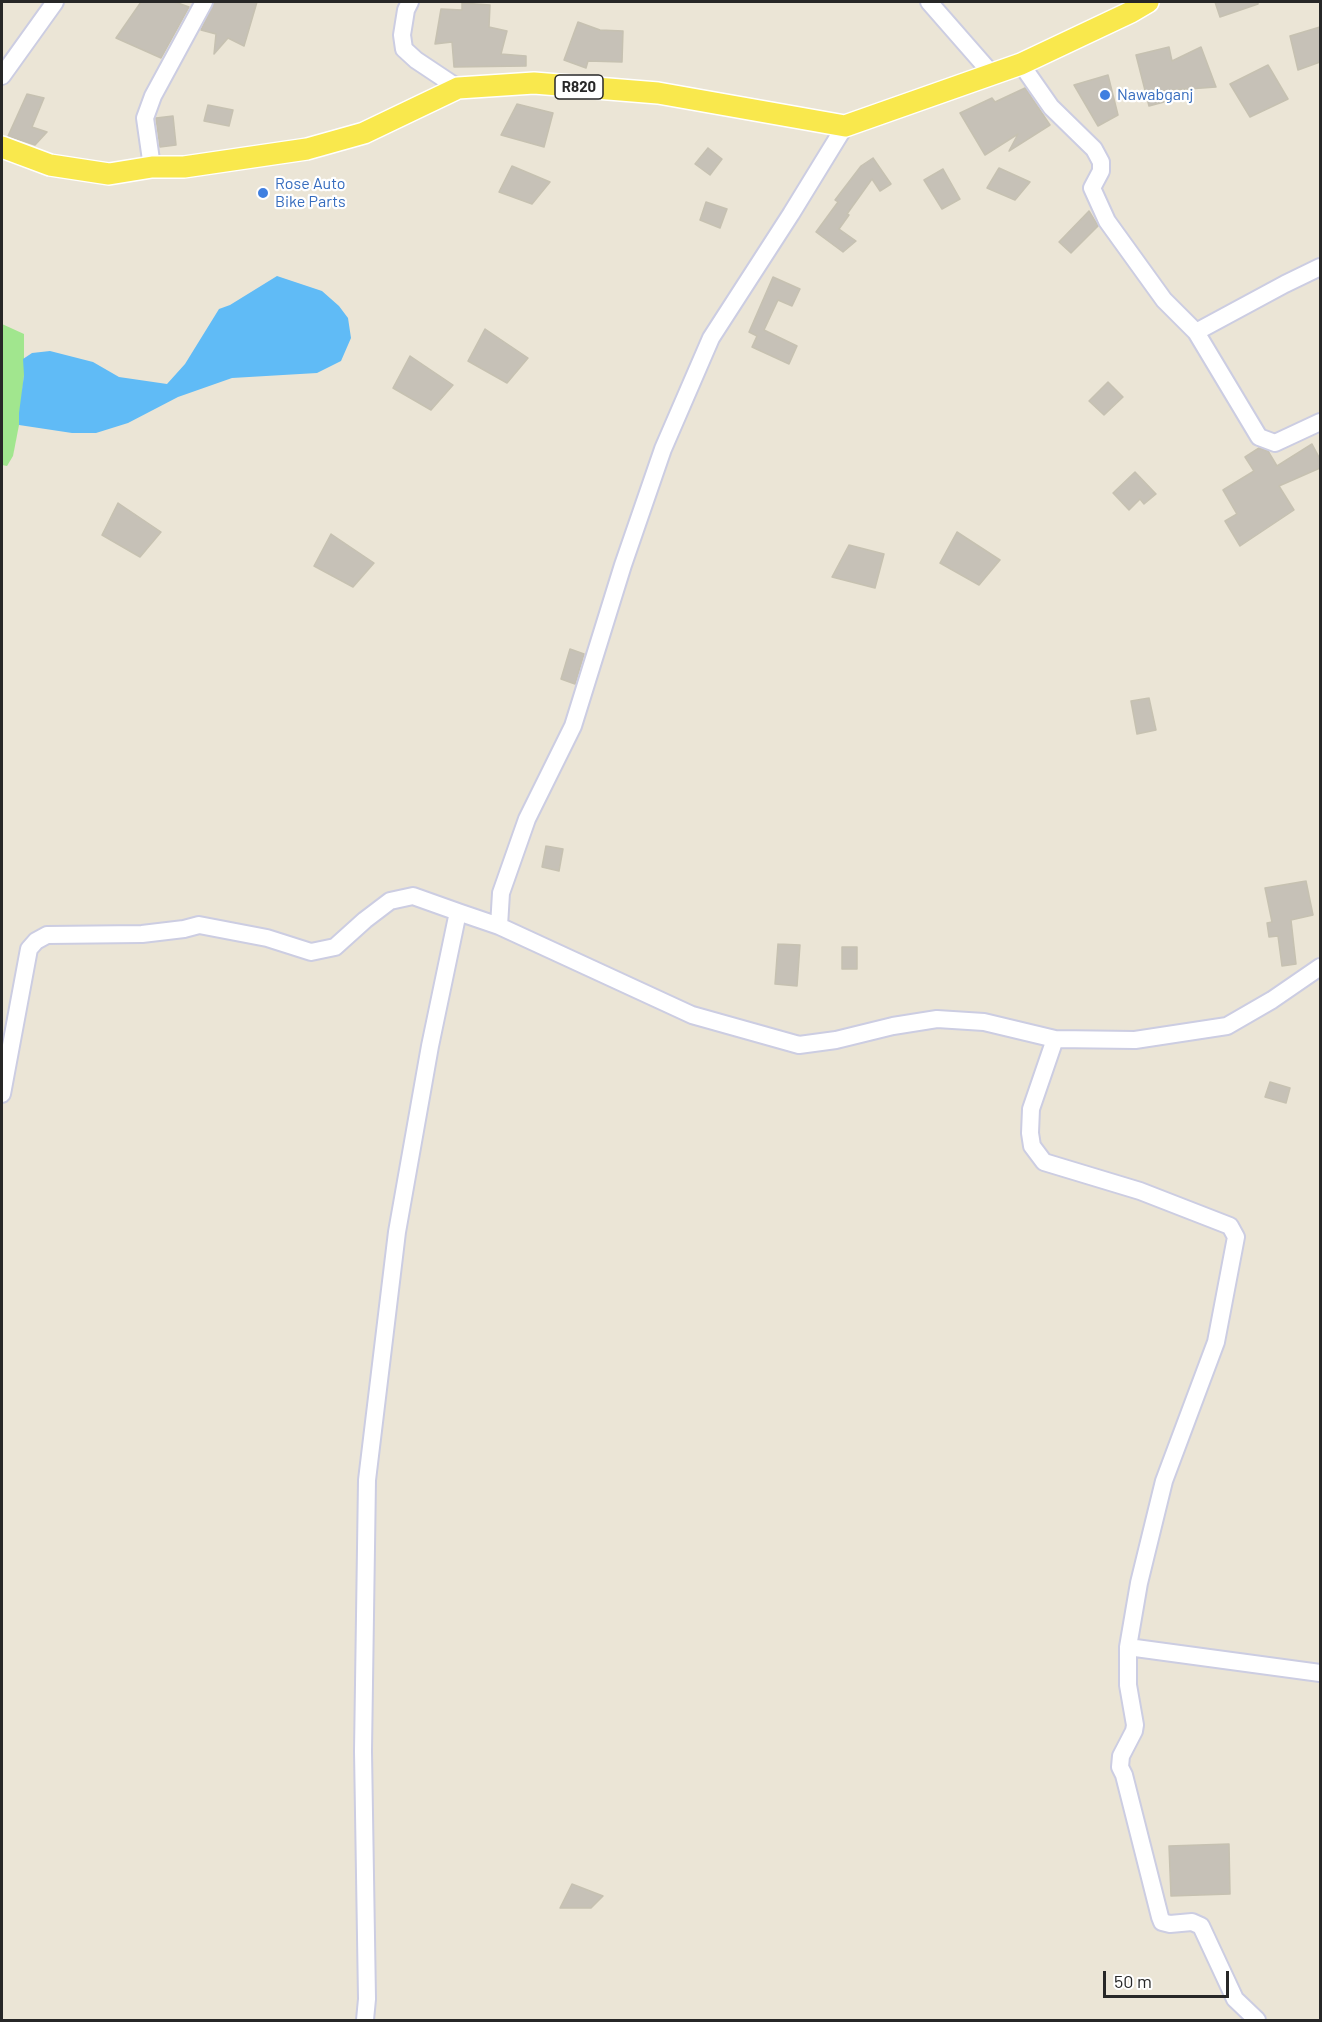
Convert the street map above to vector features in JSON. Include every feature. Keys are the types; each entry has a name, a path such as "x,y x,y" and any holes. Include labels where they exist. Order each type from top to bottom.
{"main road":[{"name":"R820","path":"2,147 50,165 109,174 152,167 184,167 308,149 364,134 416,106 458,88 534,83 658,93 794,119 845,126 1021,64 1148,2"}],"street":[{"path":"2,76 55,2"},
{"path":"152,167 145,118 153,96 204,2"},
{"path":"411,2 406,10 402,35 404,49 416,60 458,88"},
{"path":"929,2 992,74"},
{"path":"1021,64 1051,106 1094,149 1101,162 1101,171 1092,188 1107,221 1164,300 1196,332 1259,437 1275,443 1320,422"},
{"path":"499,926 501,893 527,819 573,726 623,565 663,449 711,338 845,126"},
{"path":"1196,332 1320,267"},
{"path":"2,1094 29,949 36,941 47,935 142,934 199,925 267,938 311,952 335,947 364,920 390,901 413,896 499,926 692,1016 799,1045 836,1040 893,1026 937,1019 984,1022 1055,1039 1135,1040 1227,1026 1272,1000 1320,967"},
{"path":"365,2020 367,1999 363,1751 367,1480 397,1232 430,1046 458,912"},
{"path":"1055,1039 1031,1109 1032,1146 1044,1162 1140,1191 1230,1226 1236,1237 1216,1342 1164,1481 1139,1583 1128,1647 1128,1685 1135,1725 1121,1756 1120,1767 1162,1922 1170,1924 1192,1922 1201,1926 1235,1999 1257,2020"},
{"path":"1128,1647 1320,1672"}],"green space":[{"path":"2,324 24,334 24,375 19,425 13,456 7,466 2,465"}],"water":[{"path":"277,276 322,291 339,306 348,318 351,338 341,361 317,373 232,378 178,397 128,423 96,433 72,433 19,425 24,375 23,359 32,353 50,351 93,362 119,377 167,384 185,364 219,309 230,305"}],"building":[{"path":"141,2 175,2 189,7 161,58 116,38"},
{"path":"214,2 257,2 244,46 228,38 214,54 216,34 201,30"},
{"path":"1215,2 1258,2 1258,4 1220,17"},
{"path":"462,3 490,5 489,27 507,31 501,54 526,56 526,66 454,67 452,42 435,44 441,9 462,10"},
{"path":"578,22 600,30 623,31 622,62 588,61 586,68 564,60"},
{"path":"1320,27 1320,62 1298,70 1290,36"},
{"path":"1169,47 1172,61 1201,47 1216,87 1161,91 1164,102 1149,106 1136,55"},
{"path":"1268,65 1288,99 1250,117 1230,84"},
{"path":"1108,75 1118,115 1098,126 1074,85"},
{"path":"1025,88 1050,125 1009,151 1018,134 985,155 960,113 992,98 995,102"},
{"path":"27,94 44,98 32,127 47,132 35,145 8,136"},
{"path":"517,104 553,113 544,147 501,135"},
{"path":"208,105 233,110 229,126 204,121"},
{"path":"173,116 176,145 160,147 156,118"},
{"path":"708,148 722,159 710,175 695,164"},
{"path":"873,158 891,184 880,191 872,179 847,214 849,215 839,229 856,241 843,252 816,232 838,202 835,200 861,166"},
{"path":"512,166 550,182 532,204 499,192"},
{"path":"999,168 1030,182 1015,200 987,188"},
{"path":"943,169 960,199 942,209 924,180"},
{"path":"706,202 727,209 720,228 700,220"},
{"path":"1089,211 1098,226 1071,253 1059,242"},
{"path":"773,277 800,289 792,306 778,300 764,330 797,346 789,364 752,347 757,336 749,332"},
{"path":"485,329 528,358 507,383 468,361"},
{"path":"410,356 453,385 431,410 393,388"},
{"path":"1108,382 1123,397 1104,415 1089,401"},
{"path":"1312,444 1320,459 1320,468 1279,486 1294,510 1240,546 1225,521 1237,514 1223,490 1254,471 1245,457 1259,448 1268,451 1277,466"},
{"path":"1135,472 1156,494 1144,504 1140,499 1129,510 1113,493"},
{"path":"118,503 161,532 140,557 102,535"},
{"path":"957,532 1000,560 979,585 940,563"},
{"path":"331,534 374,563 353,587 314,566"},
{"path":"849,545 884,554 875,588 832,577"},
{"path":"570,649 584,654 575,684 561,679"},
{"path":"1149,698 1156,730 1137,734 1131,701"},
{"path":"546,846 563,849 559,871 542,867"},
{"path":"1306,881 1313,915 1291,920 1296,964 1282,966 1278,936 1269,937 1267,923 1272,922 1265,888"},
{"path":"778,944 800,945 797,986 775,984"},
{"path":"842,947 857,947 857,969 842,969"},
{"path":"1270,1082 1290,1088 1286,1103 1265,1097"},
{"path":"1229,1844 1230,1894 1171,1896 1169,1846"},
{"path":"572,1884 603,1896 591,1908 560,1908"}],"place":[{"name":"Nawabganj","path":"1105,95"},
{"name":"Rose Auto Bike Parts","path":"263,193"}]}
